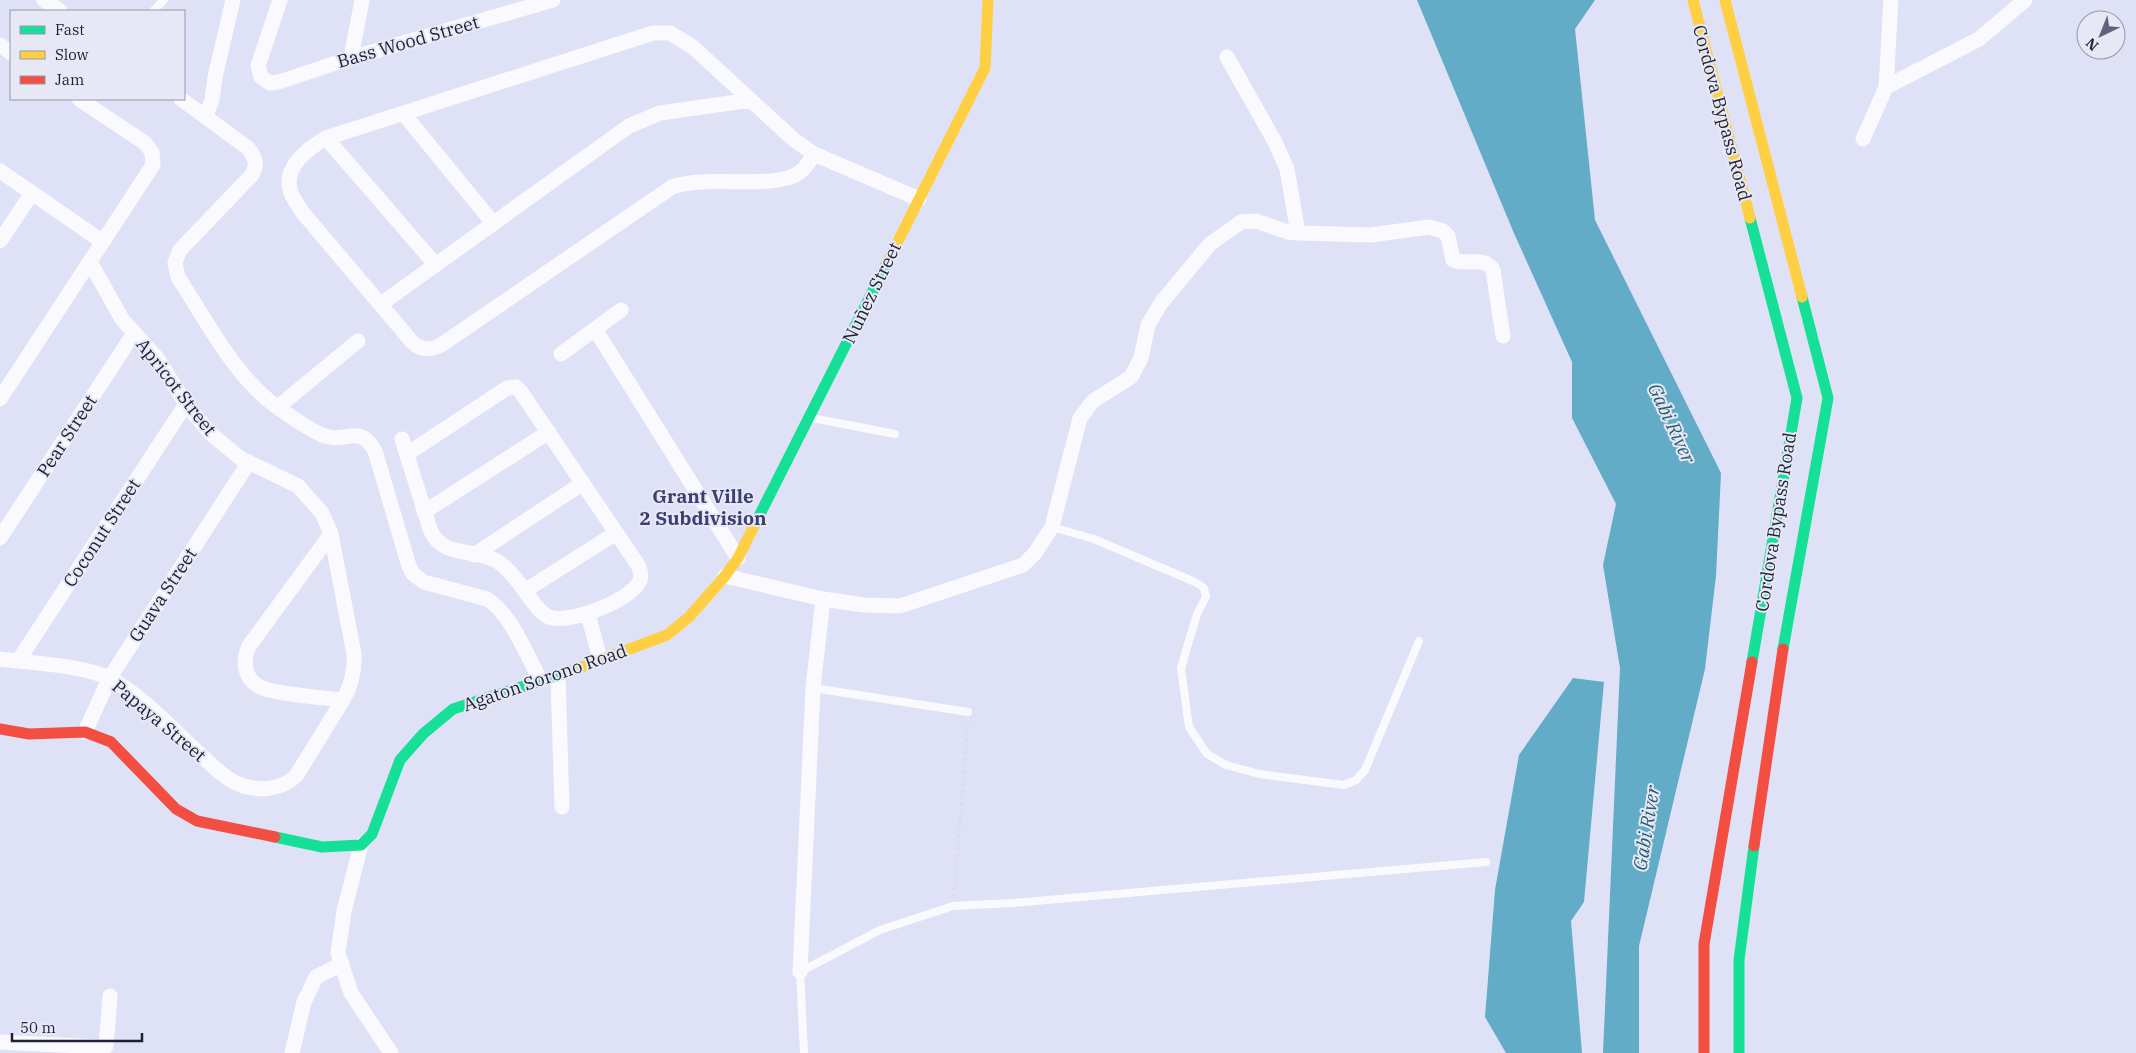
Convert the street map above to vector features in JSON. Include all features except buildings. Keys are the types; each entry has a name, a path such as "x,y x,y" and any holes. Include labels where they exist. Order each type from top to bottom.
{"main road":[{"name":"Nuñez Street","path":"725,576 738,558 985,68 988,0"},
{"name":"Cordova Bypass Road","path":"1693,0 1797,398 1704,944 1704,1053"},
{"name":"Cordova Bypass Road","path":"1725,0 1828,398 1772,716 1739,960 1739,1053"},
{"name":"Agaton Sorono Road","path":"361,845 372,834 400,760 423,734 453,709 540,680 558,676 667,635 689,617 725,576"},
{"path":"0,729 29,734 85,732 111,742 176,809 197,821 322,847 361,845"}],"street":[{"path":"44,0 59,10"},
{"path":"205,117 212,100 215,77 232,0"},
{"name":"Bass Wood Street","path":"280,0 258,70 264,80 270,82 279,82 351,58 553,0"},
{"path":"351,58 362,0"},
{"path":"1863,139 1886,87 1891,0"},
{"path":"1886,87 1979,39 2025,0"},
{"path":"814,154 802,172 786,179 689,182 672,187 433,348 424,349 413,343 303,213 291,192 289,178 296,164 306,152 326,138 652,33 670,33 692,47 793,139 814,154 919,199"},
{"path":"1228,57 1276,142 1287,169 1298,233"},
{"path":"0,398 150,170 154,160 149,147 80,100"},
{"path":"181,100 248,148 255,158 256,164 251,176 180,250 175,263 175,271 241,373 258,393 327,437 338,439 354,434 366,438 375,451 413,574 424,582 487,599 495,604 510,625 540,680"},
{"path":"381,304 629,126 660,113 752,100"},
{"path":"403,113 493,223"},
{"path":"326,138 435,264"},
{"path":"0,171 103,242"},
{"path":"0,241 32,193"},
{"path":"725,576 823,600 864,606 900,606 1023,565 1035,553 1052,527 1080,418 1093,401 1130,377 1141,358 1148,324 1161,303 1210,244 1241,222 1256,221 1288,232 1298,233 1371,235 1429,227 1443,231 1448,236 1453,260 1457,262 1483,261 1489,264 1493,270 1503,336"},
{"name":"Apricot Street","path":"90,262 103,282 117,311 157,358 186,404 220,443 249,462 298,486 322,513 331,534 354,654 353,674 349,689 302,768 296,776 283,785"},
{"path":"561,354 621,310"},
{"path":"595,329 738,558"},
{"name":"Pear Street","path":"0,538 134,333"},
{"path":"278,407 358,341"},
{"path":"402,439 424,512 432,535 436,540 452,550 494,560 500,564 526,590 541,612 551,618 565,619 588,614 623,596 635,587 641,578 638,565 549,432 516,387 509,386 407,454"},
{"name":"Coconut Street","path":"18,661 186,404"},
{"path":"424,512 549,432"},
{"name":"Guava Street","path":"85,732 109,678 249,462"},
{"path":"474,555 583,483"},
{"path":"526,590 616,533"},
{"path":"331,534 249,646 246,653 245,668 251,680 260,688 342,700"},
{"path":"800,972 813,688 823,600"},
{"path":"588,614 600,659"},
{"name":"Papaya Street","path":"0,659 76,669 109,678 150,709 236,783 258,789 274,788 283,785"},
{"path":"558,676 562,807"},
{"path":"361,845 344,911 338,953 352,993 391,1053"},
{"path":"292,1053 304,1002 316,977 342,964"},
{"path":"0,1042 87,1050 106,1046 110,996"}],"lane":[{"path":"154,10 164,0"},
{"path":"810,417 895,434"},
{"path":"1052,527 1094,539 1195,582 1204,588 1206,597 1197,614 1181,668 1188,727 1207,754 1226,765 1259,774 1344,784 1356,780 1365,770 1419,641"},
{"path":"813,688 968,712"},
{"path":"804,1053 800,972 880,930 953,906 1012,903 1486,862"}],"path":[{"path":"953,906 968,712"}],"water":[{"name":"Gabi River","path":"1417,0 1595,0 1575,29 1595,220 1721,473 1716,576 1705,669 1639,946 1639,1053 1603,1053 1620,668 1603,565 1616,504 1572,418 1572,362 1513,231"},
{"path":"1573,678 1604,682 1584,902 1571,921 1582,1053 1506,1053 1485,1017 1495,890 1519,755"}],"traffic: fast":[{"path":"1750,218 1797,398 1752,662"},
{"path":"755,524 887,263"},
{"path":"1783,649 1828,398 1802,297"},
{"path":"275,837 322,847 361,845 372,834 400,760 423,734 453,709 571,671"},
{"path":"1739,1053 1739,960 1754,846"}],"traffic: slow":[{"path":"887,263 985,68 988,0"},
{"path":"1693,0 1750,218"},
{"path":"1725,0 1802,297"},
{"path":"571,671 667,635 689,617 725,576 738,558 755,524"}],"traffic: jam":[{"path":"1754,846 1783,649"},
{"path":"1704,1053 1704,944 1752,662"},
{"path":"0,729 29,734 85,732 111,742 176,809 197,821 275,837"}],"district":[{"name":"Grant Ville 2 Subdivision","path":"703,507"}]}
